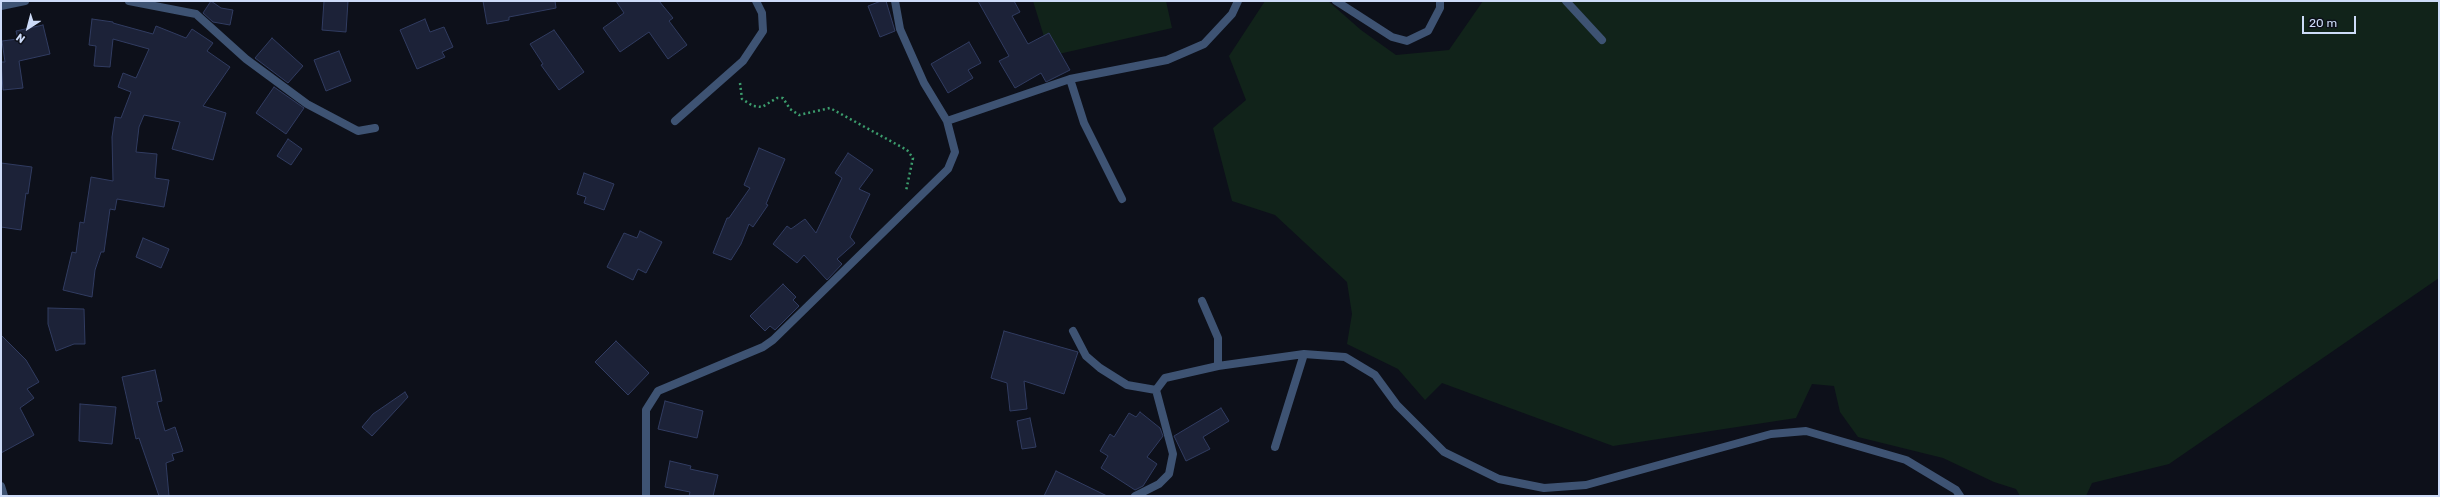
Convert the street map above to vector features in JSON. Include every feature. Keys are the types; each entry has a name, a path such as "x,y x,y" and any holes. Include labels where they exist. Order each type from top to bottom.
{"street":[{"path":"1,6 25,1"},
{"path":"129,1 196,14 246,59 307,104 358,132 375,128"},
{"path":"675,121 743,61 763,31 762,13 756,1"},
{"path":"648,495 646,410 658,391 763,347 906,212 948,169 955,152 947,121 924,82 900,29 895,1"},
{"path":"947,121 1070,79 1167,60 1204,44 1232,14 1238,1"},
{"path":"1336,1 1392,37 1407,41 1428,31 1440,8 1440,1"},
{"path":"1566,1 1602,40"},
{"path":"1070,79 1084,124 1122,199"},
{"path":"1202,301 1218,338 1218,366"},
{"path":"1073,331 1086,356 1100,368 1127,385 1156,390"},
{"path":"1275,447 1304,354"},
{"path":"1156,390 1165,378 1218,366 1304,354 1345,357 1375,375 1397,405 1444,452 1499,479 1544,488 1586,485 1771,434 1806,431 1906,460 1956,490 1960,496"},
{"path":"1135,496 1159,484 1169,474 1173,454 1156,390"},
{"path":"1,486 4,496"}],"path":[{"path":"743,61 739,85 742,98 753,106 762,106 777,98 784,98 790,109 800,115 830,108 907,150 913,158 906,183 906,212"}],"green space":[{"path":"1033,1 1166,1 1172,28 1050,56"},
{"path":"1265,1 1328,1 1361,30 1396,55 1449,50 1483,1 2439,1 2439,278 2169,464 2092,483 2086,496 2020,496 2016,489 1994,482 1943,458 1858,437 1840,412 1834,386 1812,384 1796,418 1613,446 1442,383 1425,400 1398,369 1347,344 1352,314 1347,282 1275,215 1232,201 1213,128 1246,100 1229,56"}],"building":[{"path":"211,1 221,8 233,10 230,25 213,22 203,13"},
{"path":"324,1 348,1 346,32 322,30"},
{"path":"483,1 555,1 556,8 509,17 509,20 487,24"},
{"path":"616,1 659,1 673,18 669,21 687,45 668,59 649,32 620,52 603,28 624,13"},
{"path":"881,1 886,1 895,31 880,37 868,6"},
{"path":"978,1 1014,1 1020,12 1012,16 1028,44 1049,33 1070,70 1046,82 1041,73 1015,88 999,61 1009,56"},
{"path":"92,19 113,22 153,34 156,26 186,38 192,29 213,43 207,51 230,67 203,106 226,113 213,160 172,149 180,122 144,115 139,127 136,152 157,154 155,178 169,180 164,207 117,199 115,210 110,209 104,252 101,252 95,270 92,297 63,290 72,252 76,253 80,222 84,223 91,177 113,181 112,137 115,117 121,118 131,92 118,87 123,73 136,78 149,49 113,39 110,67 94,66 96,46 89,45"},
{"path":"425,19 430,32 444,27 453,47 442,52 445,57 417,69 400,30"},
{"path":"43,25 50,54 19,61 23,88 3,90 1,62 5,62 2,41 18,39 16,31"},
{"path":"554,30 584,72 559,90 541,65 543,64 530,44"},
{"path":"272,38 303,66 288,83 255,58"},
{"path":"969,42 981,63 968,70 973,78 948,93 931,64"},
{"path":"339,51 351,81 326,91 314,60"},
{"path":"274,87 304,108 286,134 256,113"},
{"path":"288,139 302,149 291,165 277,156"},
{"path":"759,148 785,159 766,204 768,205 753,227 749,224 741,244 731,260 713,253 727,218 729,218 750,188 744,185"},
{"path":"848,153 873,170 859,189 870,194 850,237 855,243 837,259 842,264 827,280 804,255 797,263 773,244 787,226 791,229 805,219 816,233 842,178 835,173"},
{"path":"1,163 32,167 28,194 26,193 21,230 1,227"},
{"path":"584,173 614,184 604,210 584,203 586,197 577,194"},
{"path":"640,231 662,242 646,273 638,269 633,280 607,267 624,233 637,238"},
{"path":"143,238 169,249 161,268 136,257"},
{"path":"783,284 796,297 793,300 799,306 775,330 770,326 765,331 750,316"},
{"path":"48,308 84,309 85,344 74,344 56,351 48,324"},
{"path":"1004,331 1078,352 1064,394 1024,381 1027,409 1010,411 1007,383 991,378"},
{"path":"1,335 26,360 39,382 27,389 34,398 20,408 34,435 1,453"},
{"path":"616,341 649,373 628,395 595,362"},
{"path":"155,370 162,401 157,402 165,431 175,427 183,451 172,454 174,460 166,463 169,496 159,496 139,438 136,439 122,377"},
{"path":"405,392 408,397 372,436 362,427 373,414"},
{"path":"665,401 703,411 697,438 658,429"},
{"path":"80,404 116,407 112,444 79,441"},
{"path":"1221,408 1229,421 1203,437 1210,449 1186,461 1174,436"},
{"path":"1140,412 1160,428 1163,436 1147,457 1157,464 1143,486 1135,490 1101,468 1108,456 1100,451 1110,434 1114,437 1129,413 1136,417"},
{"path":"1030,418 1036,447 1022,449 1017,421"},
{"path":"670,461 691,466 690,469 718,475 713,496 689,496 690,492 665,487"},
{"path":"1056,471 1107,496 1044,496"}]}
